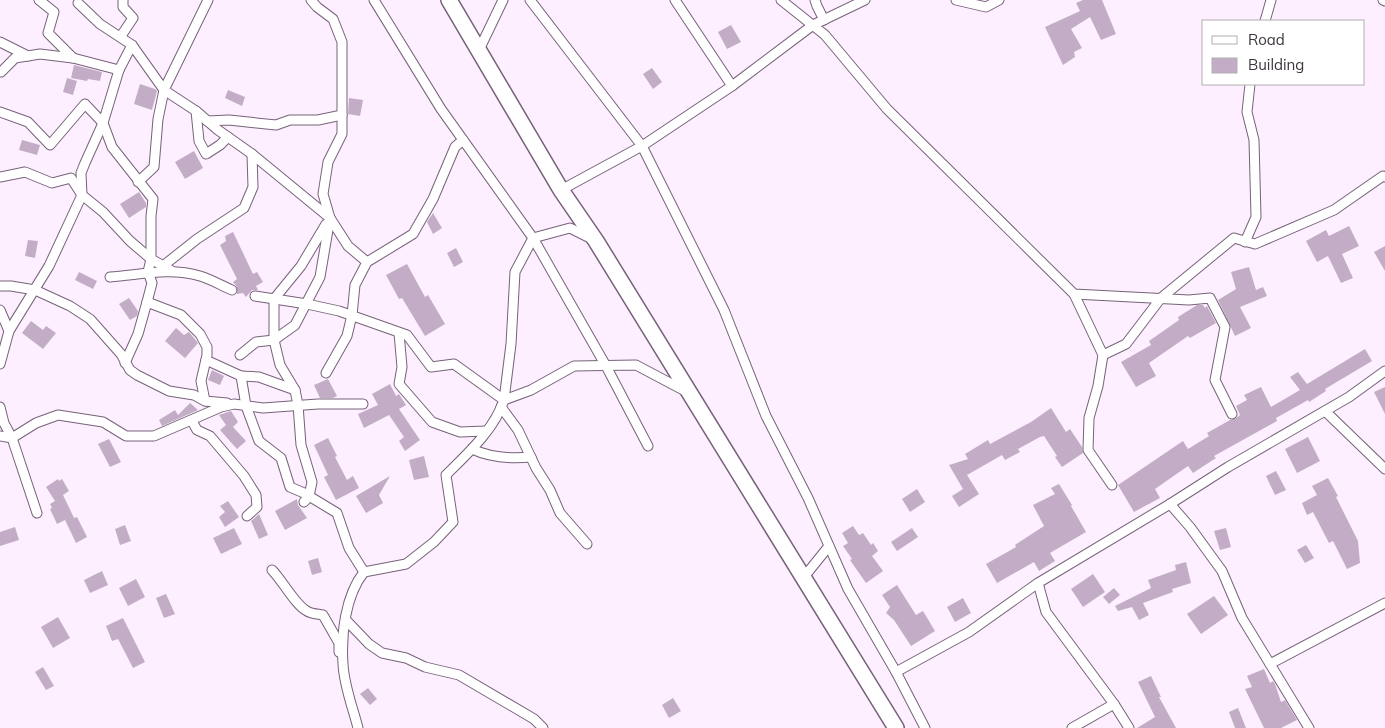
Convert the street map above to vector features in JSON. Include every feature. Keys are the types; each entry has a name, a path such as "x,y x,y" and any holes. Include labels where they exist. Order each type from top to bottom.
{"highway":[{"path":"449,0 561,190 596,241 896,728"}],"street":[{"path":"39,0 54,12 48,33 72,58"},
{"path":"121,36 133,18 123,7 123,0"},
{"path":"138,182 154,167 158,119 164,90 208,0"},
{"path":"311,0 333,19 342,42 342,134 328,162 323,194 330,218 348,246 367,262"},
{"path":"374,0 440,110 533,238 606,366 648,446"},
{"path":"479,50 503,0"},
{"path":"530,0 642,146 724,310 766,416 808,498 848,589 896,672 925,728"},
{"path":"674,0 732,86"},
{"path":"781,0 825,35 887,109 1074,294 1103,355 1098,386 1089,418 1088,450 1112,485"},
{"path":"815,0 824,20"},
{"path":"569,228 571,214 561,190 642,146 732,86 813,26 864,0"},
{"path":"956,0 986,6 999,0"},
{"path":"1265,20 1271,0"},
{"path":"78,3 100,24 132,45 164,90 196,111 252,154 330,218"},
{"path":"0,42 28,56"},
{"path":"0,364 9,331 49,266 82,195 82,173 103,123 119,70 132,45"},
{"path":"1,72 16,58 40,54 72,58 119,70"},
{"path":"1245,242 1256,217 1254,140 1247,112 1250,85"},
{"path":"0,112 28,122 50,145 85,104 103,123 112,147 153,199 151,259 148,272 152,283 138,334 126,363"},
{"path":"196,111 199,141 206,154 228,137"},
{"path":"207,121 229,120 276,125 290,120 318,120 342,115"},
{"path":"326,373 347,336 352,315 355,285 367,262 413,234 433,200 455,147 462,140"},
{"path":"163,266 197,239 244,208 253,187 252,154"},
{"path":"0,176 25,172 52,183 71,178 82,195 103,212 130,242 151,259 172,271"},
{"path":"1103,355 1126,344 1161,298 1234,238 1255,244 1334,210 1385,177"},
{"path":"307,499 312,482 301,445 295,390 280,365 274,340 274,299 301,266 330,218"},
{"path":"240,355 256,342 274,340 294,325 320,277 330,218"},
{"path":"343,665 346,620 356,582 364,572 406,564 434,542 453,522 446,474 472,449 503,404 511,344 515,272 533,238 569,228 596,241"},
{"path":"110,277 172,271 200,276 232,290"},
{"path":"0,286 35,290 70,306 90,319 121,354 130,370 169,391 194,395 205,401 263,408 344,403 363,404"},
{"path":"1074,294 1189,300 1210,298 1225,327 1215,380 1232,414"},
{"path":"255,296 307,304 367,320 373,324 407,335 431,367 454,364 503,404 550,490 560,514 587,544"},
{"path":"147,302 181,315 200,334 207,347 201,381 205,401"},
{"path":"0,310 9,331"},
{"path":"399,333 402,367 399,384 432,422 460,432 486,431"},
{"path":"206,360 241,376 259,377 295,390"},
{"path":"503,404 574,366 636,366 688,393"},
{"path":"896,672 969,632 1038,583 1228,467 1349,398 1385,371"},
{"path":"241,376 246,406 259,441 281,458 290,487 307,499 337,513 349,548 364,572"},
{"path":"0,436 12,438 36,423 58,415 102,422 126,436 154,436 221,407 234,404"},
{"path":"0,407 37,513"},
{"path":"1325,411 1385,469"},
{"path":"192,421 197,430 210,436 244,476 256,495 257,507 247,516"},
{"path":"472,449 491,456 518,459 531,457"},
{"path":"1170,504 1222,570 1242,618 1309,728"},
{"path":"804,576 829,546"},
{"path":"272,570 306,611 323,615 339,643 346,685 358,728"},
{"path":"1038,583 1046,612 1114,704 1129,728"},
{"path":"1270,664 1385,603"},
{"path":"346,620 369,644 382,653 406,658 425,667 459,675 534,719 543,728"},
{"path":"1072,728 1114,704"}],"building":[{"path":"1083,0 1102,0 1116,34 1101,40 1090,17 1071,29 1082,48 1074,52 1075,57 1063,65 1045,27 1080,11 1076,3"},
{"path":"731,25 741,42 727,49 718,32"},
{"path":"74,65 102,72 100,81 71,78"},
{"path":"652,68 662,82 653,89 643,74"},
{"path":"67,78 77,81 73,95 63,92"},
{"path":"140,84 157,91 152,110 134,104"},
{"path":"228,90 245,97 242,106 225,98"},
{"path":"349,98 363,100 360,116 348,114"},
{"path":"22,140 40,145 37,155 19,150"},
{"path":"194,151 203,168 185,179 175,162"},
{"path":"139,192 146,203 146,207 129,218 120,204"},
{"path":"433,213 442,228 433,234 427,222"},
{"path":"1349,226 1359,246 1342,254 1353,278 1341,283 1328,256 1317,262 1306,241 1326,230 1329,236"},
{"path":"233,232 253,274 257,272 263,282 256,286 258,290 252,290 246,297 243,293 237,294 237,287 233,282 237,279 220,245 226,241 225,236"},
{"path":"28,240 38,241 35,258 25,256"},
{"path":"1385,246 1385,271 1374,252"},
{"path":"456,248 463,262 454,267 447,253"},
{"path":"407,264 425,297 428,295 445,324 425,336 402,298 399,299 386,275"},
{"path":"1249,267 1256,290 1263,287 1267,296 1240,307 1251,328 1235,336 1218,300 1236,289 1231,272"},
{"path":"79,272 97,281 93,289 75,280"},
{"path":"129,298 138,311 137,316 130,320 119,304"},
{"path":"1197,305 1203,305 1205,308 1207,306 1216,323 1190,338 1188,336 1149,363 1156,376 1136,387 1121,362 1151,345 1149,341 1179,320 1178,317"},
{"path":"31,321 43,330 46,326 56,333 43,349 22,333"},
{"path":"176,328 184,335 189,332 198,343 185,358 165,341"},
{"path":"1365,349 1372,361 1325,389 1326,391 1309,402 1308,400 1276,418 1277,421 1214,456 1216,458 1193,473 1188,466 1155,489 1160,498 1134,512 1118,485 1183,441 1188,449 1209,436 1207,433 1235,419 1240,415 1236,406 1247,400 1244,395 1261,387 1271,407 1300,390 1290,377 1298,372 1307,384"},
{"path":"212,370 224,376 220,385 208,380"},
{"path":"328,379 337,396 333,398 320,398 314,385"},
{"path":"390,384 396,396 399,394 406,405 399,409 420,440 405,451 399,441 404,437 389,415 364,428 358,414 378,405 372,394"},
{"path":"1385,387 1385,414 1374,392"},
{"path":"190,403 198,410 162,426 159,420 175,410 178,415"},
{"path":"1051,408 1066,432 1070,429 1082,447 1083,453 1062,467 1044,436 1040,437 1018,449 1020,452 1005,460 1002,455 967,475 979,494 959,507 952,496 963,489 949,465 968,459 965,454 988,440 990,444 1031,422"},
{"path":"231,411 238,422 233,427 246,441 237,449 220,430 226,425 219,415"},
{"path":"1308,437 1320,461 1297,473 1285,449"},
{"path":"328,438 347,480 353,476 359,488 336,500 324,477 328,475 314,445"},
{"path":"109,439 121,462 110,467 98,444"},
{"path":"424,456 429,477 414,480 409,460"},
{"path":"1276,471 1286,490 1275,495 1266,476"},
{"path":"390,476 379,495 383,503 366,513 356,496"},
{"path":"1328,478 1358,541 1360,563 1347,569 1333,541 1329,543 1313,512 1307,515 1302,503 1317,495 1312,486"},
{"path":"58,479 59,481 62,479 69,491 63,495 74,518 77,517 87,537 76,543 65,520 57,524 50,509 52,508 50,504 55,501 46,487"},
{"path":"1059,484 1086,532 1050,553 1055,561 1039,571 1034,562 997,583 986,564 1016,547 1015,545 1044,526 1033,505 1055,494 1051,488"},
{"path":"917,489 925,502 910,512 902,499"},
{"path":"297,499 298,505 307,518 285,530 275,511"},
{"path":"228,501 239,517 225,527 219,517 225,512 220,506"},
{"path":"259,514 268,535 259,539 251,521"},
{"path":"125,525 131,541 120,545 115,529"},
{"path":"853,526 859,535 863,533 871,545 873,543 878,551 872,556 883,571 866,583 843,546 848,543 842,533"},
{"path":"15,527 19,540 0,546 0,532"},
{"path":"234,528 242,544 221,554 213,538"},
{"path":"912,528 918,537 897,551 891,542"},
{"path":"1226,528 1231,547 1220,550 1214,531"},
{"path":"1306,545 1314,558 1305,563 1297,550"},
{"path":"318,558 322,572 312,575 308,561"},
{"path":"1186,562 1191,583 1172,589 1173,592 1143,603 1149,615 1139,620 1132,607 1118,611 1115,606 1151,588 1148,580 1176,570 1175,565"},
{"path":"102,571 108,585 90,593 84,580"},
{"path":"1093,574 1105,592 1083,607 1071,589"},
{"path":"136,579 145,597 128,606 119,588"},
{"path":"897,585 916,615 923,611 935,631 911,646 894,620 886,613 890,607 882,595"},
{"path":"1114,588 1120,595 1109,604 1103,597"},
{"path":"166,594 175,614 164,618 156,598"},
{"path":"1214,596 1228,615 1201,634 1187,614"},
{"path":"963,598 971,613 955,622 947,607"},
{"path":"58,617 70,638 53,648 41,627"},
{"path":"123,618 145,662 133,668 118,639 112,641 106,626"},
{"path":"43,667 54,686 46,690 35,672"},
{"path":"1264,669 1270,683 1273,681 1275,684 1281,702 1285,700 1297,720 1281,728 1264,728 1245,689 1252,687 1247,676"},
{"path":"1151,676 1161,697 1159,697 1176,728 1137,728 1155,717 1138,682"},
{"path":"368,688 377,699 370,705 360,694"},
{"path":"673,698 681,711 669,718 662,705"},
{"path":"1238,708 1246,728 1235,728 1229,712"}]}
